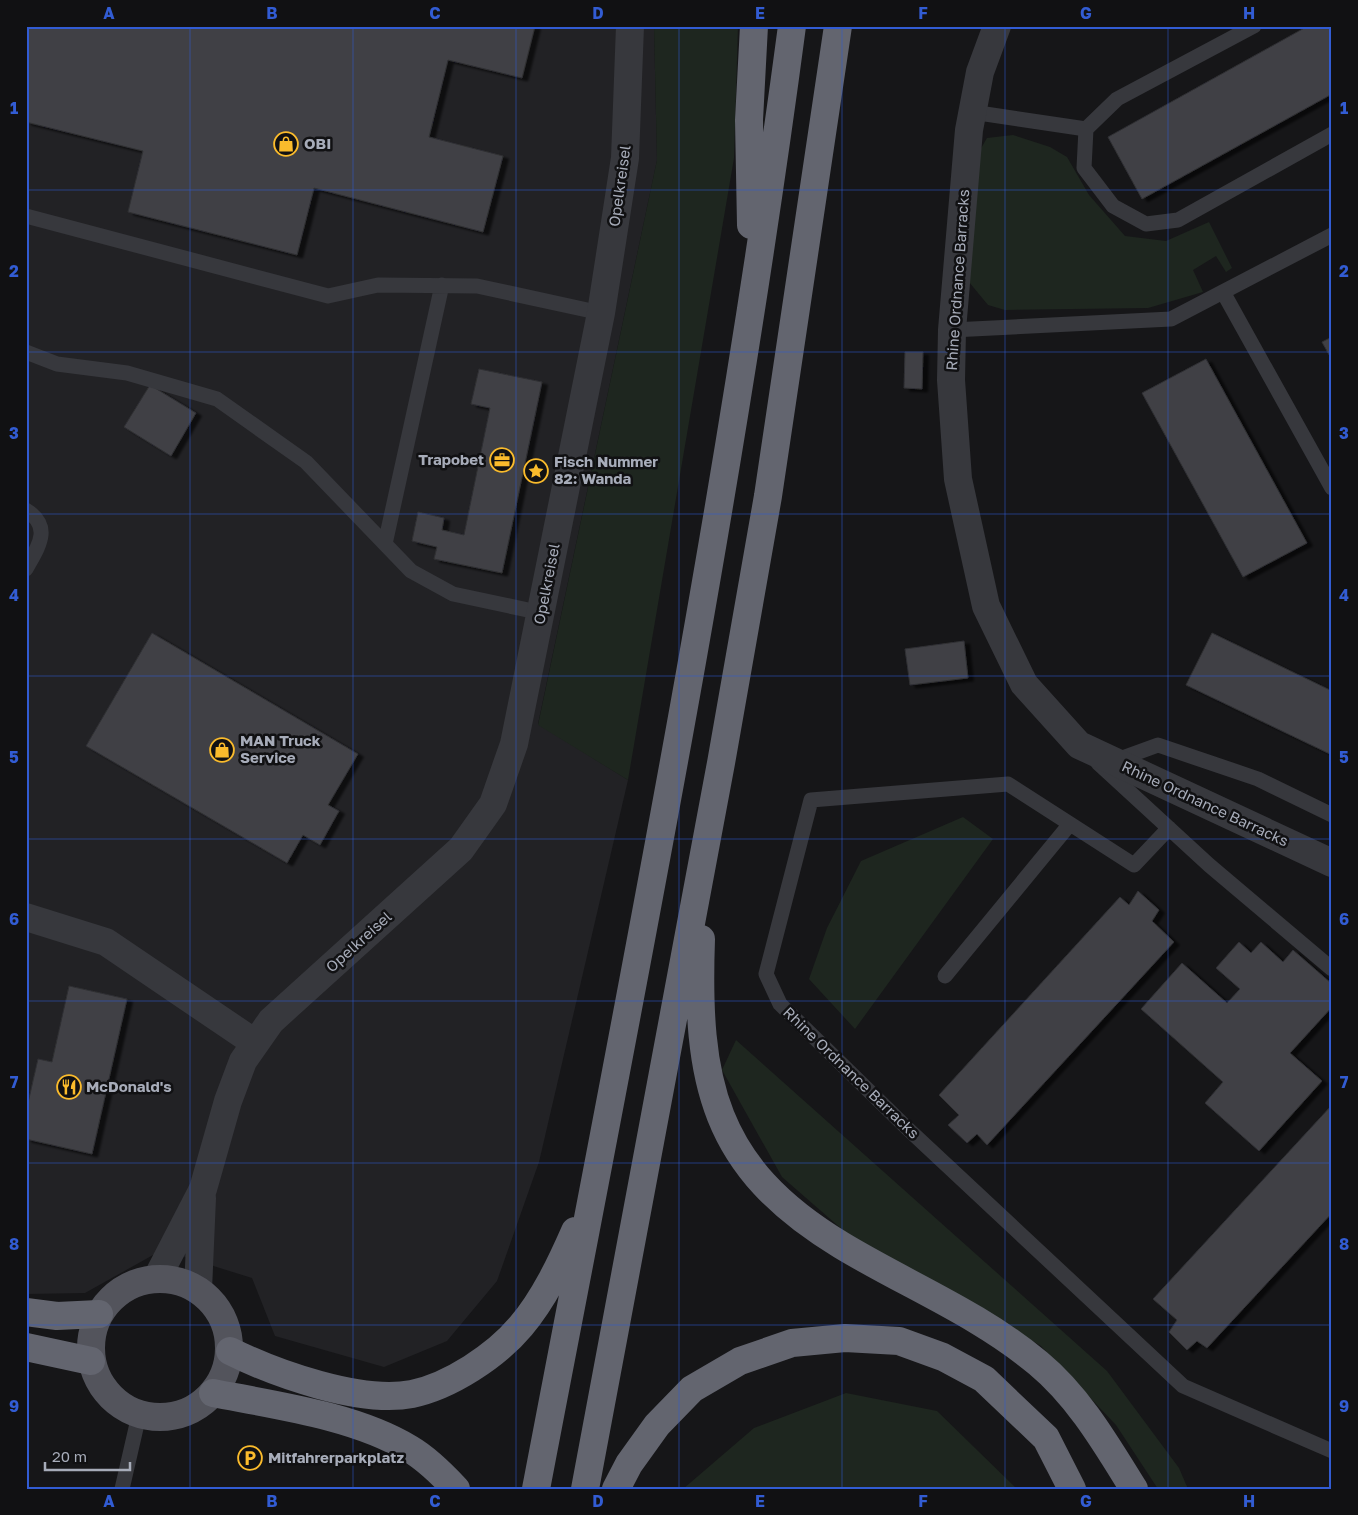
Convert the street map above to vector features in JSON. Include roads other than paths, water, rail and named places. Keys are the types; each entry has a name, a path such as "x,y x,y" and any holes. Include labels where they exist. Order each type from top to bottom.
{"highway":[{"path":"753,302 749,120 754,26"},
{"path":"536,1489 647,916 714,544 753,302 792,26"},
{"path":"585,1489 705,849 768,496 838,26"},
{"path":"705,849 700,967 702,1046 711,1091 726,1131 754,1174 789,1208 840,1245 941,1298 998,1332 1040,1364 1076,1402 1134,1489"},
{"path":"230,1351 272,1371 360,1395 412,1394 455,1378 492,1354 521,1326 564,1256 593,1188"},
{"path":"26,1312 57,1316 99,1314"},
{"path":"616,1489 629,1464 657,1425 692,1388 740,1361 792,1343 845,1338 899,1342 943,1357 984,1379 1046,1438 1072,1489"},
{"path":"26,1347 91,1361"},
{"path":"213,1393 326,1417 379,1433 412,1450 438,1471 456,1489"}],"main road":[{"path":"157,1278 179,1281 198,1290 216,1306 226,1327 230,1351 224,1373 213,1393 192,1410 166,1418 139,1415 116,1403 100,1384 91,1361 90,1344 99,1314 114,1296 134,1283 157,1278"}],"street":[{"name":"Opelkreisel","path":"157,1278 203,1189 228,1102 243,1061 255,1043 271,1021 461,849 493,804 514,744 542,613 601,312 625,158 630,26"},
{"name":"Rhine Ordnance Barracks","path":"997,26 980,72 972,112 952,330 951,380 958,479 986,606 1024,684 1079,745 1332,863"},
{"path":"26,917 106,942 255,1043"},
{"name":"Opelkreisel","path":"198,1290 203,1189"}],"lane":[{"path":"1254,26 1117,98 1086,129 1084,168 1113,206 1146,224 1178,220 1332,134"},
{"path":"972,112 1086,129"},
{"path":"26,216 328,296 378,285 476,286 601,312"},
{"path":"952,330 1171,319 1332,235"},
{"path":"386,544 442,285"},
{"path":"1223,292 1332,488"},
{"path":"26,352 57,364 127,373 217,399 306,462 411,571 453,594 542,613"},
{"path":"26,510 38,517 42,531 39,546 26,569"},
{"name":"Rhine Ordnance Barracks","path":"1079,745 1208,865 1332,969"},
{"path":"1114,761 1158,745 1258,779 1332,815"},
{"name":"Rhine Ordnance Barracks","path":"1169,828 1134,864 1008,784 811,800 766,974 780,1004 908,1129 1183,1386 1332,1451"},
{"path":"945,976 1070,824"},
{"path":"122,1489 139,1415"}],"place":[{"name":"OBI","path":"286,144"},
{"name":"Trapobet","path":"502,460"},
{"name":"Fisch Nummer 82: Wanda","path":"536,471"},
{"name":"MAN Truck Service","path":"222,750"},
{"name":"McDonald's","path":"69,1087"},
{"name":"Mitfahrerparkplatz","path":"250,1458"}]}
